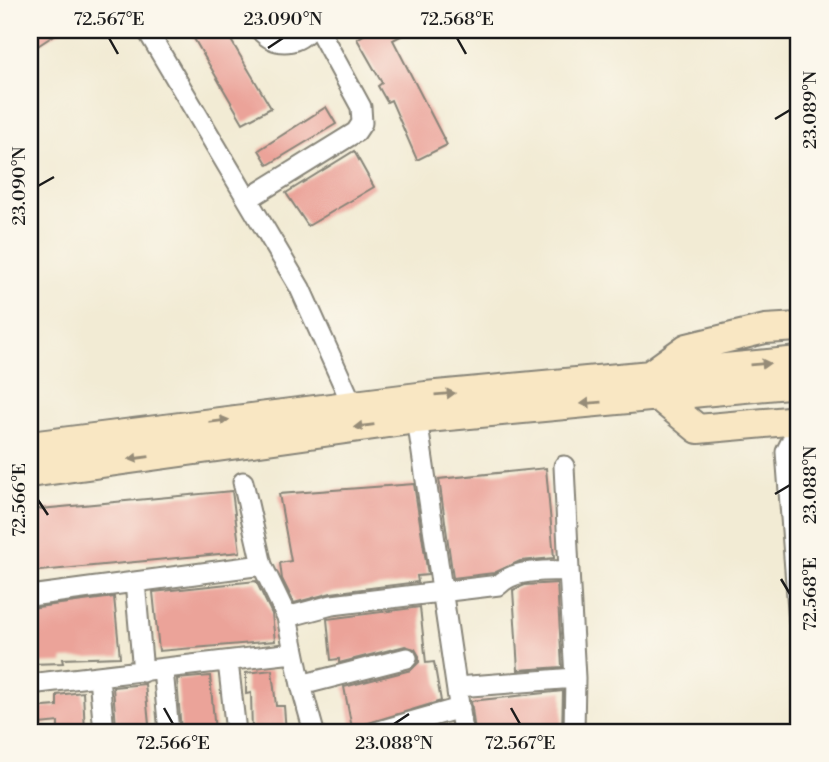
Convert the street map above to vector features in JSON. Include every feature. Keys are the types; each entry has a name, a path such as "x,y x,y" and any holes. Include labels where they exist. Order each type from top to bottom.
{"main road":[{"path":"30,446 352,404 655,386 687,348 765,329 799,327"},
{"path":"30,473 722,378 799,361"},
{"path":"722,378 799,383"},
{"path":"655,386 698,429 799,420"}],"street":[{"path":"147,30 300,288 352,404"},
{"path":"260,30 269,38 287,43 296,41 309,30"},
{"path":"248,199 356,132 362,123 360,107 319,30"},
{"path":"417,419 463,732"},
{"path":"799,438 792,440 786,452 797,560 799,622"},
{"path":"564,466 575,678 574,732"},
{"path":"243,482 262,565 288,617 293,653 314,732"},
{"path":"30,596 262,565"},
{"path":"288,617 332,605 499,585 507,577 523,573 569,570"},
{"path":"135,582 143,672"},
{"path":"30,684 293,653"},
{"path":"301,685 407,658"},
{"path":"228,662 236,732"},
{"path":"163,670 169,732"},
{"path":"99,677 104,732"},
{"path":"457,687 575,678"},
{"path":"376,732 460,708"}],"building":[{"path":"30,30 62,30 30,51"},
{"path":"189,30 225,30 271,108 243,123"},
{"path":"372,30 412,30 393,40 447,145 417,160 391,100 387,102 378,86 382,83 357,39"},
{"path":"326,107 336,124 268,165 259,150"},
{"path":"354,151 374,187 308,226 286,193"},
{"path":"546,468 554,558 520,561 494,573 453,578 439,479"},
{"path":"414,484 428,575 417,576 418,582 331,593 294,603 282,579 280,563 291,561 279,494"},
{"path":"232,491 240,552 30,572 30,510"},
{"path":"256,581 272,614 275,641 159,651 153,592"},
{"path":"557,583 562,667 518,670 513,590 525,585"},
{"path":"114,597 120,657 62,659 63,663 30,664 30,608"},
{"path":"420,607 426,663 434,662 441,701 352,728 344,687 411,670 419,662 419,656 415,649 405,646 339,663 339,659 331,660 327,619"},
{"path":"272,670 276,706 284,706 286,732 252,732 251,693 246,694 246,673"},
{"path":"210,676 215,732 181,732 177,679"},
{"path":"145,684 149,724 116,727 113,687"},
{"path":"563,691 562,732 475,732 471,701"},
{"path":"83,692 85,732 58,732 58,722 30,725 30,708 57,706 57,695"}]}
